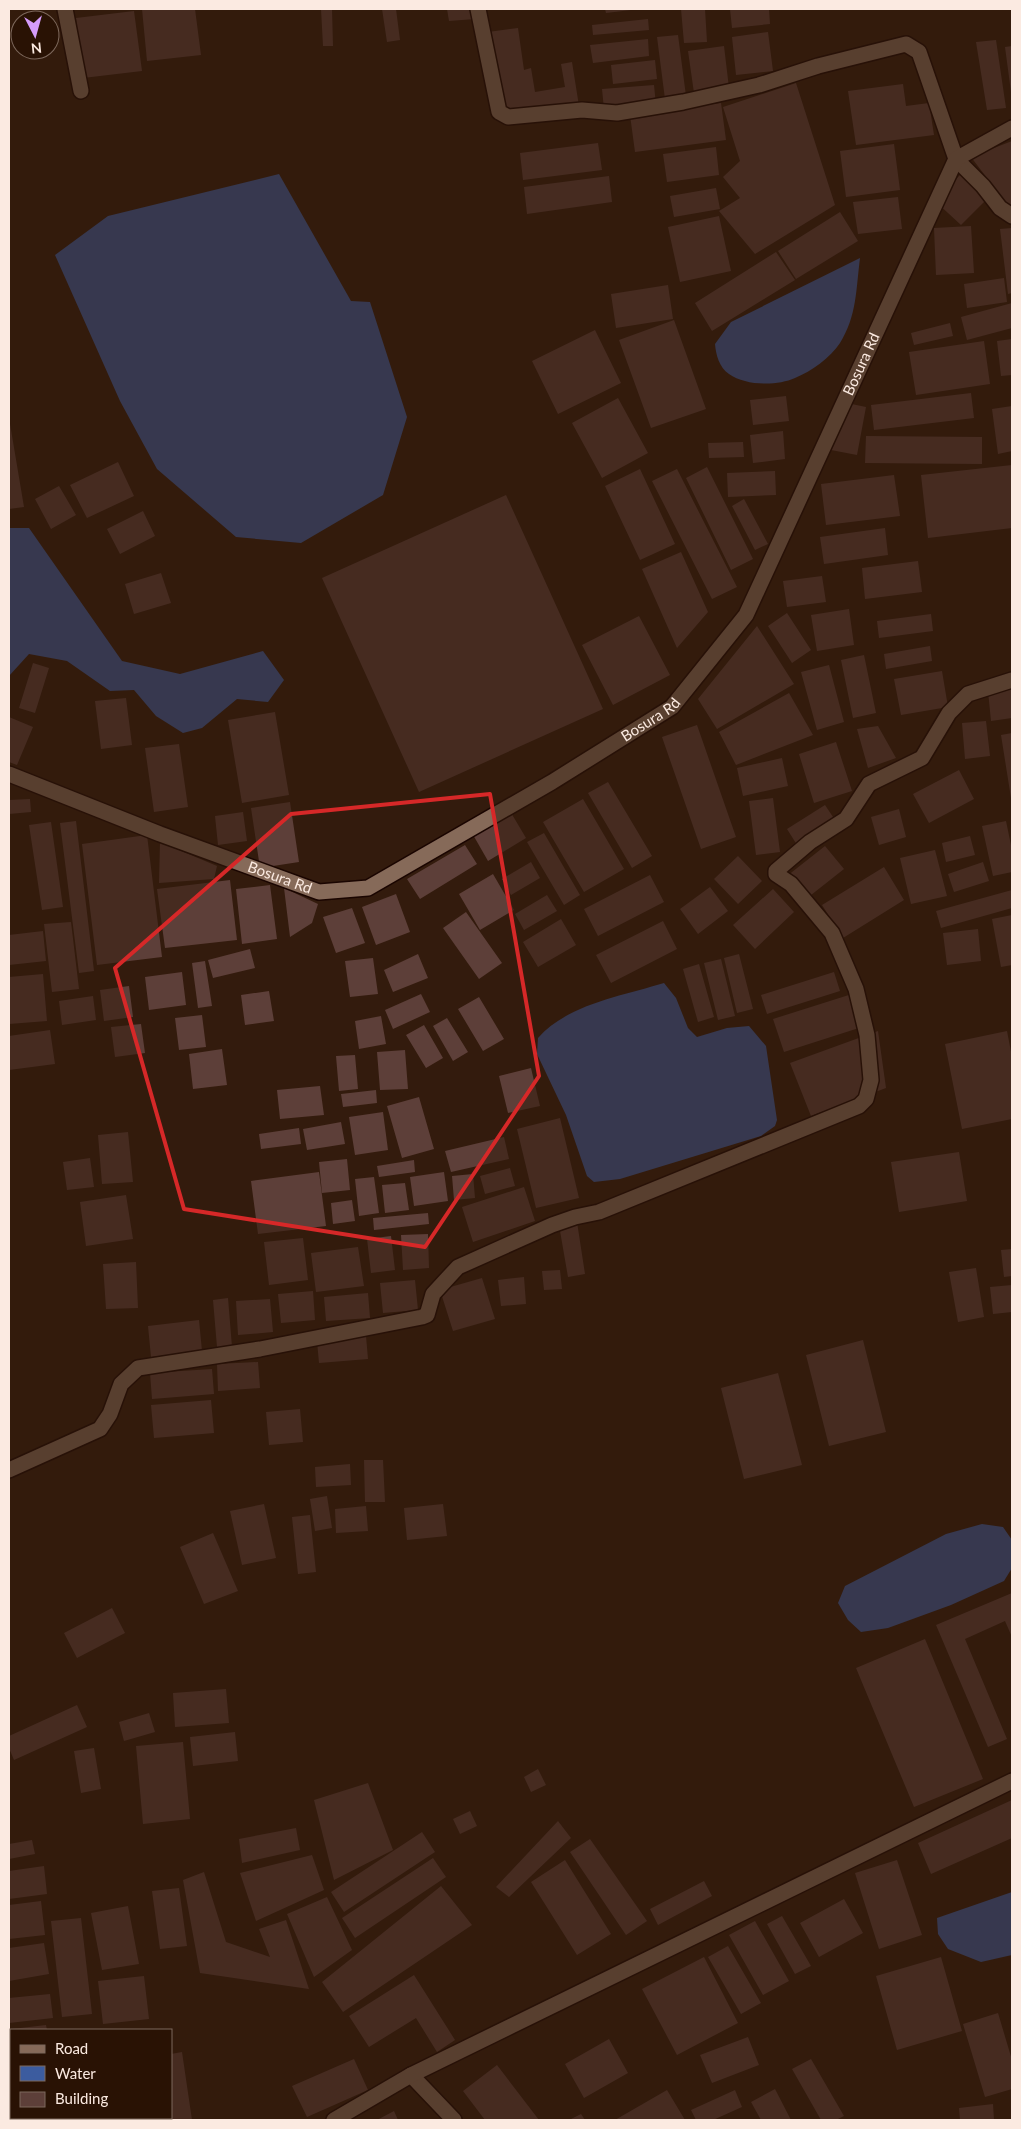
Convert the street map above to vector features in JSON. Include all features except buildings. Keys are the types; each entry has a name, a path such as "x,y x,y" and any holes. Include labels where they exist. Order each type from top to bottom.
{"street":[{"path":"65,9 81,91"},
{"path":"478,9 499,112 508,117 582,110 617,113 683,102 759,85 818,66 906,44 918,52 956,159 983,186 1000,208 1012,216"},
{"path":"956,159 1012,128"},
{"name":"Bosura Rd","path":"9,774 160,834 319,892 368,888 552,782 672,707 746,615 956,159"},
{"path":"9,1470 100,1429 110,1414 121,1384 138,1368 260,1349 422,1317 427,1315 433,1294 458,1266 552,1225 575,1216 599,1212 859,1106 866,1099 871,1080 867,1034 856,989 832,933 808,903 790,884 776,874 776,871 810,842 846,819 869,784 922,758 949,712 968,694 1012,680"},
{"path":"334,2120 411,2075 1012,1781"},
{"path":"411,2075 454,2120"}],"highlighted area":[{"path":"490,794 539,1076 425,1247 184,1209 115,968 291,814"}],"water":[{"path":"279,174 351,301 370,302 407,417 383,495 301,543 236,537 157,469 120,401 55,255 108,216"},
{"path":"860,258 855,302 850,323 840,343 820,364 788,381 762,384 736,378 723,368 717,356 715,344 731,322"},
{"path":"9,528 29,528 122,661 180,674 263,651 284,680 268,702 237,699 202,728 183,733 156,716 134,690 110,691 67,661 29,654 9,676"},
{"path":"664,983 676,998 688,1028 697,1037 727,1028 749,1026 766,1046 777,1120 775,1126 761,1136 620,1179 594,1182 587,1176 566,1115 537,1054 538,1038 550,1026 580,1009"},
{"path":"982,1524 1003,1527 1012,1540 1012,1568 1004,1581 951,1605 888,1628 861,1632 848,1620 838,1603 845,1586 946,1534"},
{"path":"1012,1892 1012,1955 981,1962 948,1949 938,1934 937,1918"}]}
